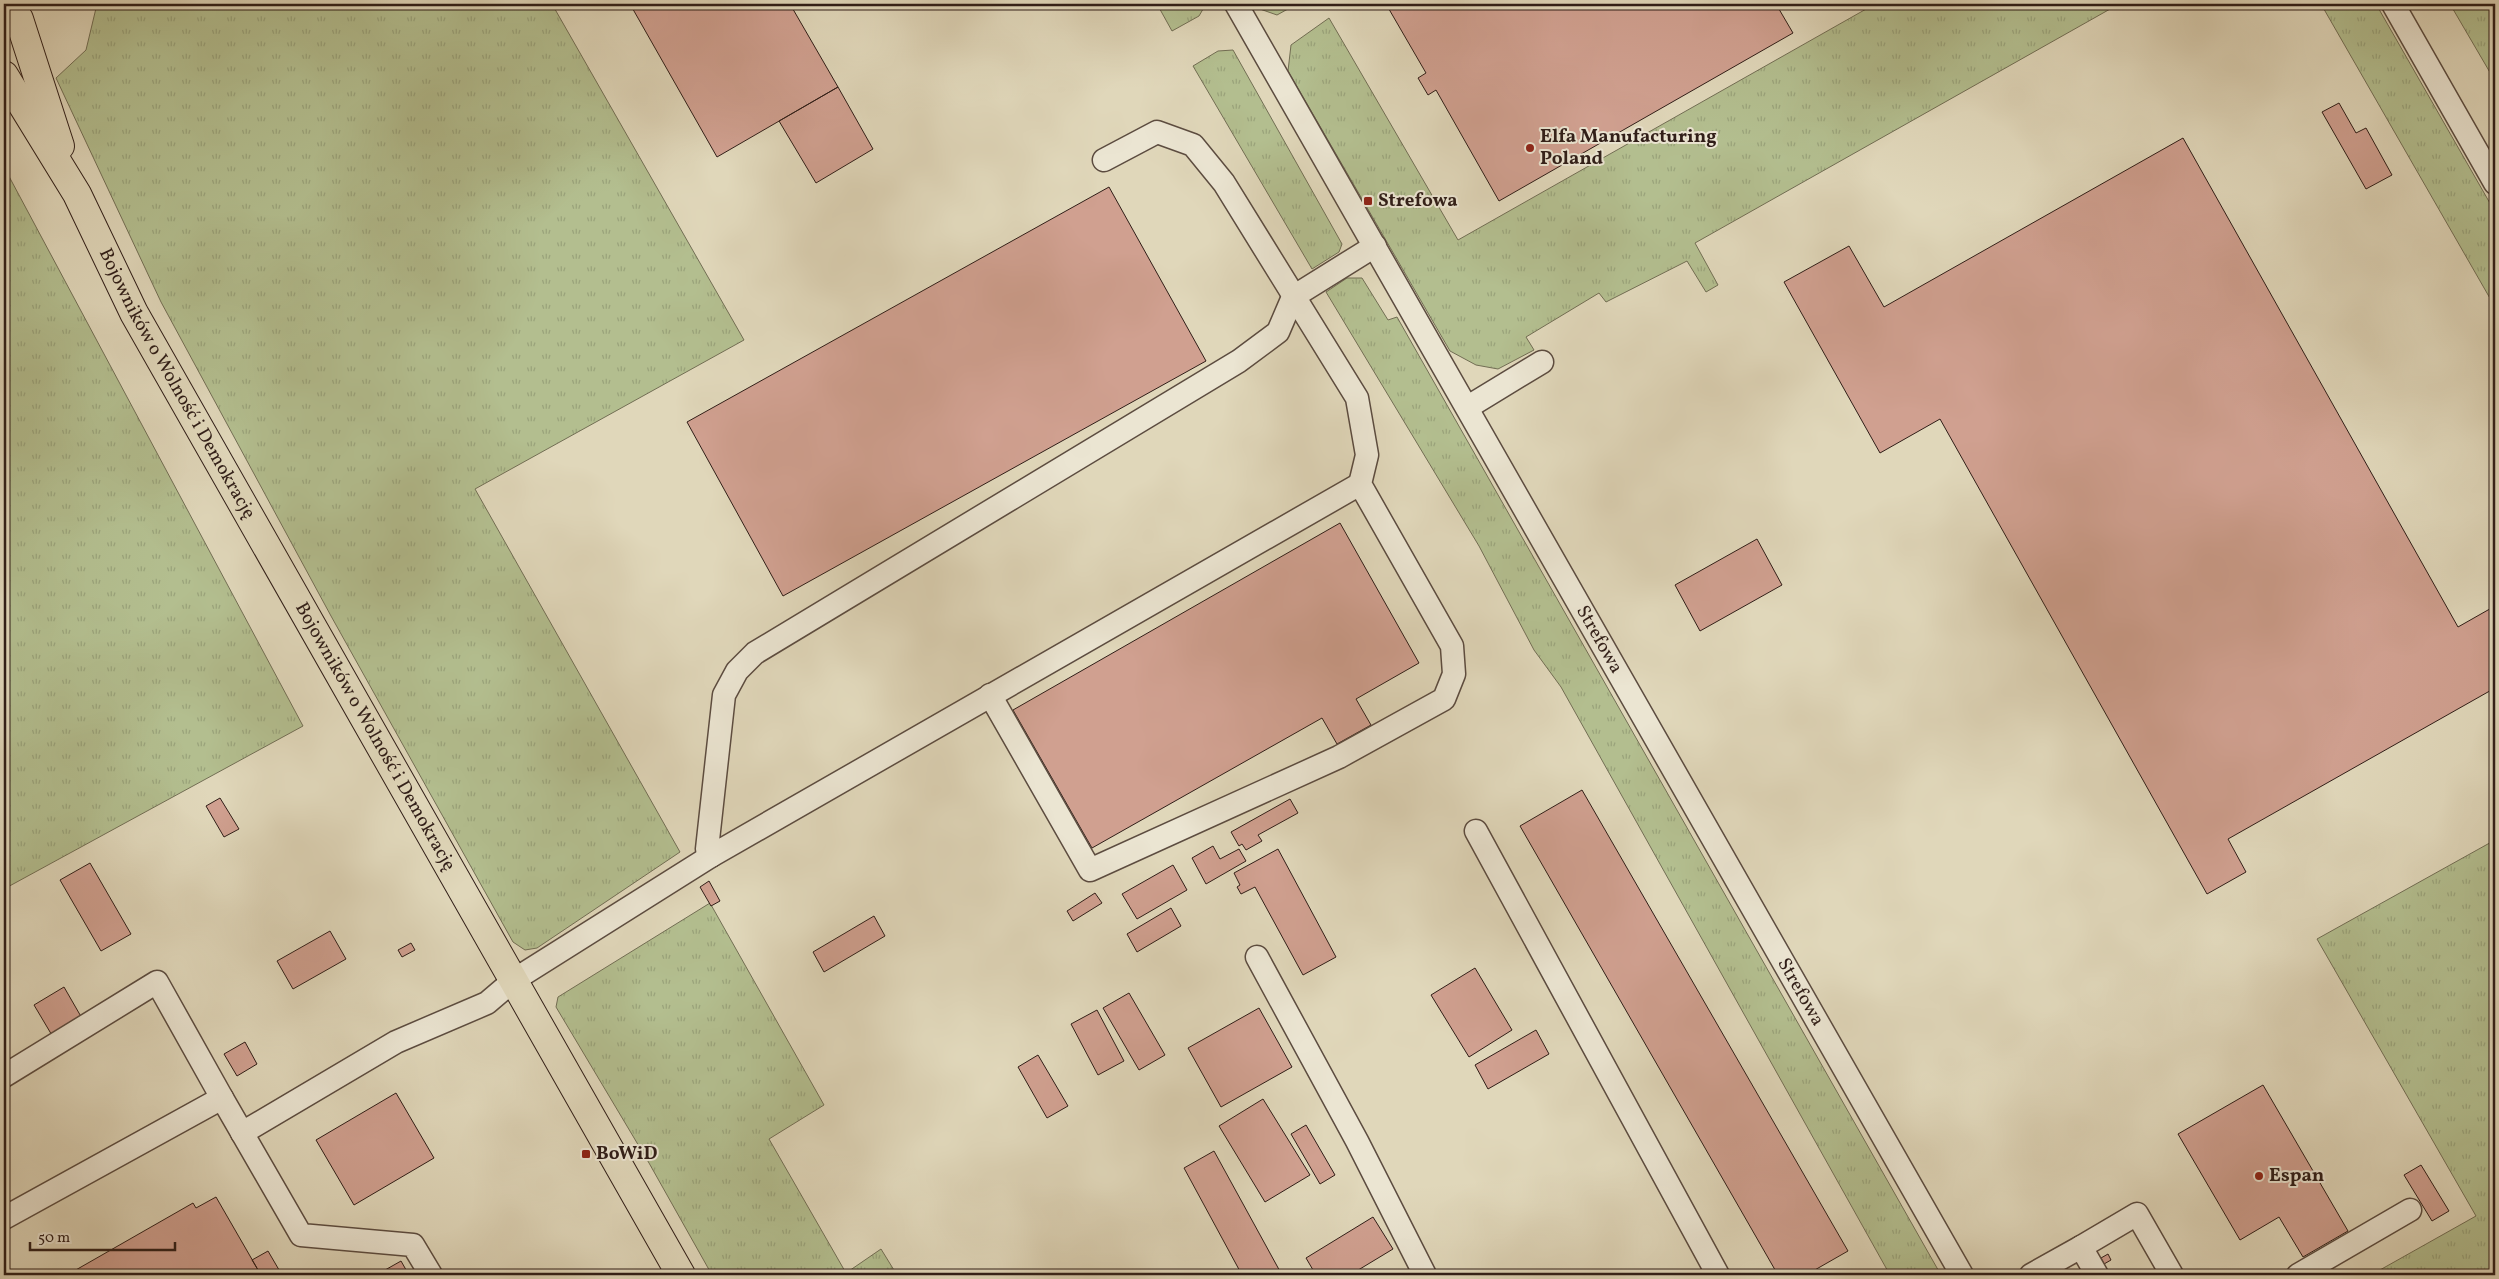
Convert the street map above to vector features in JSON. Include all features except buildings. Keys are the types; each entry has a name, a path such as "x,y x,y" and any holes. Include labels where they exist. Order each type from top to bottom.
{"main road":[{"name":"Bojowników o Wolność i Demokrację","path":"20,16 76,194"},
{"name":"Bojowników o Wolność i Demokrację","path":"4,75 76,194 134,312 681,1275"}],"street":[{"name":"Strefowa","path":"1236,4 1468,407 1962,1275"},
{"path":"2393,4 2495,183"},
{"path":"990,696 1090,870 1339,756 1444,698 1454,674 1452,646 1360,484 1367,455 1357,398 1224,183 1193,145 1157,132 1104,160"},
{"path":"710,856 707,849 724,695 737,671 755,653 1239,361 1278,332 1294,297 1375,246"},
{"path":"1468,407 1542,362"},
{"path":"242,1133 396,1042 486,1003 514,980 710,856 1360,484"},
{"path":"1476,831 1718,1275"},
{"path":"1257,958 1358,1140 1425,1275"},
{"path":"4,1076 157,982 301,1235 413,1245 431,1275"},
{"path":"4,1218 222,1098"},
{"path":"2298,1275 2410,1210"},
{"path":"2030,1275 2137,1214 2172,1275"},
{"path":"2081,1247 2097,1275"}],"green space":[{"path":"97,4 552,4 744,340 475,489 680,852 537,948 525,950 513,942 331,616 161,302 56,78 86,50"},
{"path":"1157,4 1206,4 1199,16 1172,31"},
{"path":"1255,4 1297,4 1277,15 1257,8"},
{"path":"1875,4 2119,4 1695,243 1718,285 1706,292 1687,261 1606,302 1599,293 1526,337 1534,350 1498,369 1476,365 1450,351 1288,71 1291,45 1329,18 1458,240"},
{"path":"2321,4 2376,4 2495,212 2495,307"},
{"path":"2450,4 2495,4 2495,81"},
{"path":"1233,50 1342,244 1339,252 1312,269 1193,66 1218,51"},
{"path":"4,167 303,726 4,889"},
{"path":"1347,278 1362,278 1388,320 1397,317 1941,1275 1890,1275 1561,687 1534,650 1479,546 1326,292"},
{"path":"2495,840 2495,1275 2371,1275 2476,1216 2317,939"},
{"path":"710,903 824,1105 769,1139 846,1273 881,1249 897,1275 712,1275 649,1163 556,1007 558,997"}],"place":[{"name":"Elfa Manufacturing Poland","path":"1530,148"},
{"name":"Strefowa","path":"1368,201"},
{"name":"BoWiD","path":"586,1154"},
{"name":"Espan","path":"2259,1176"}]}
